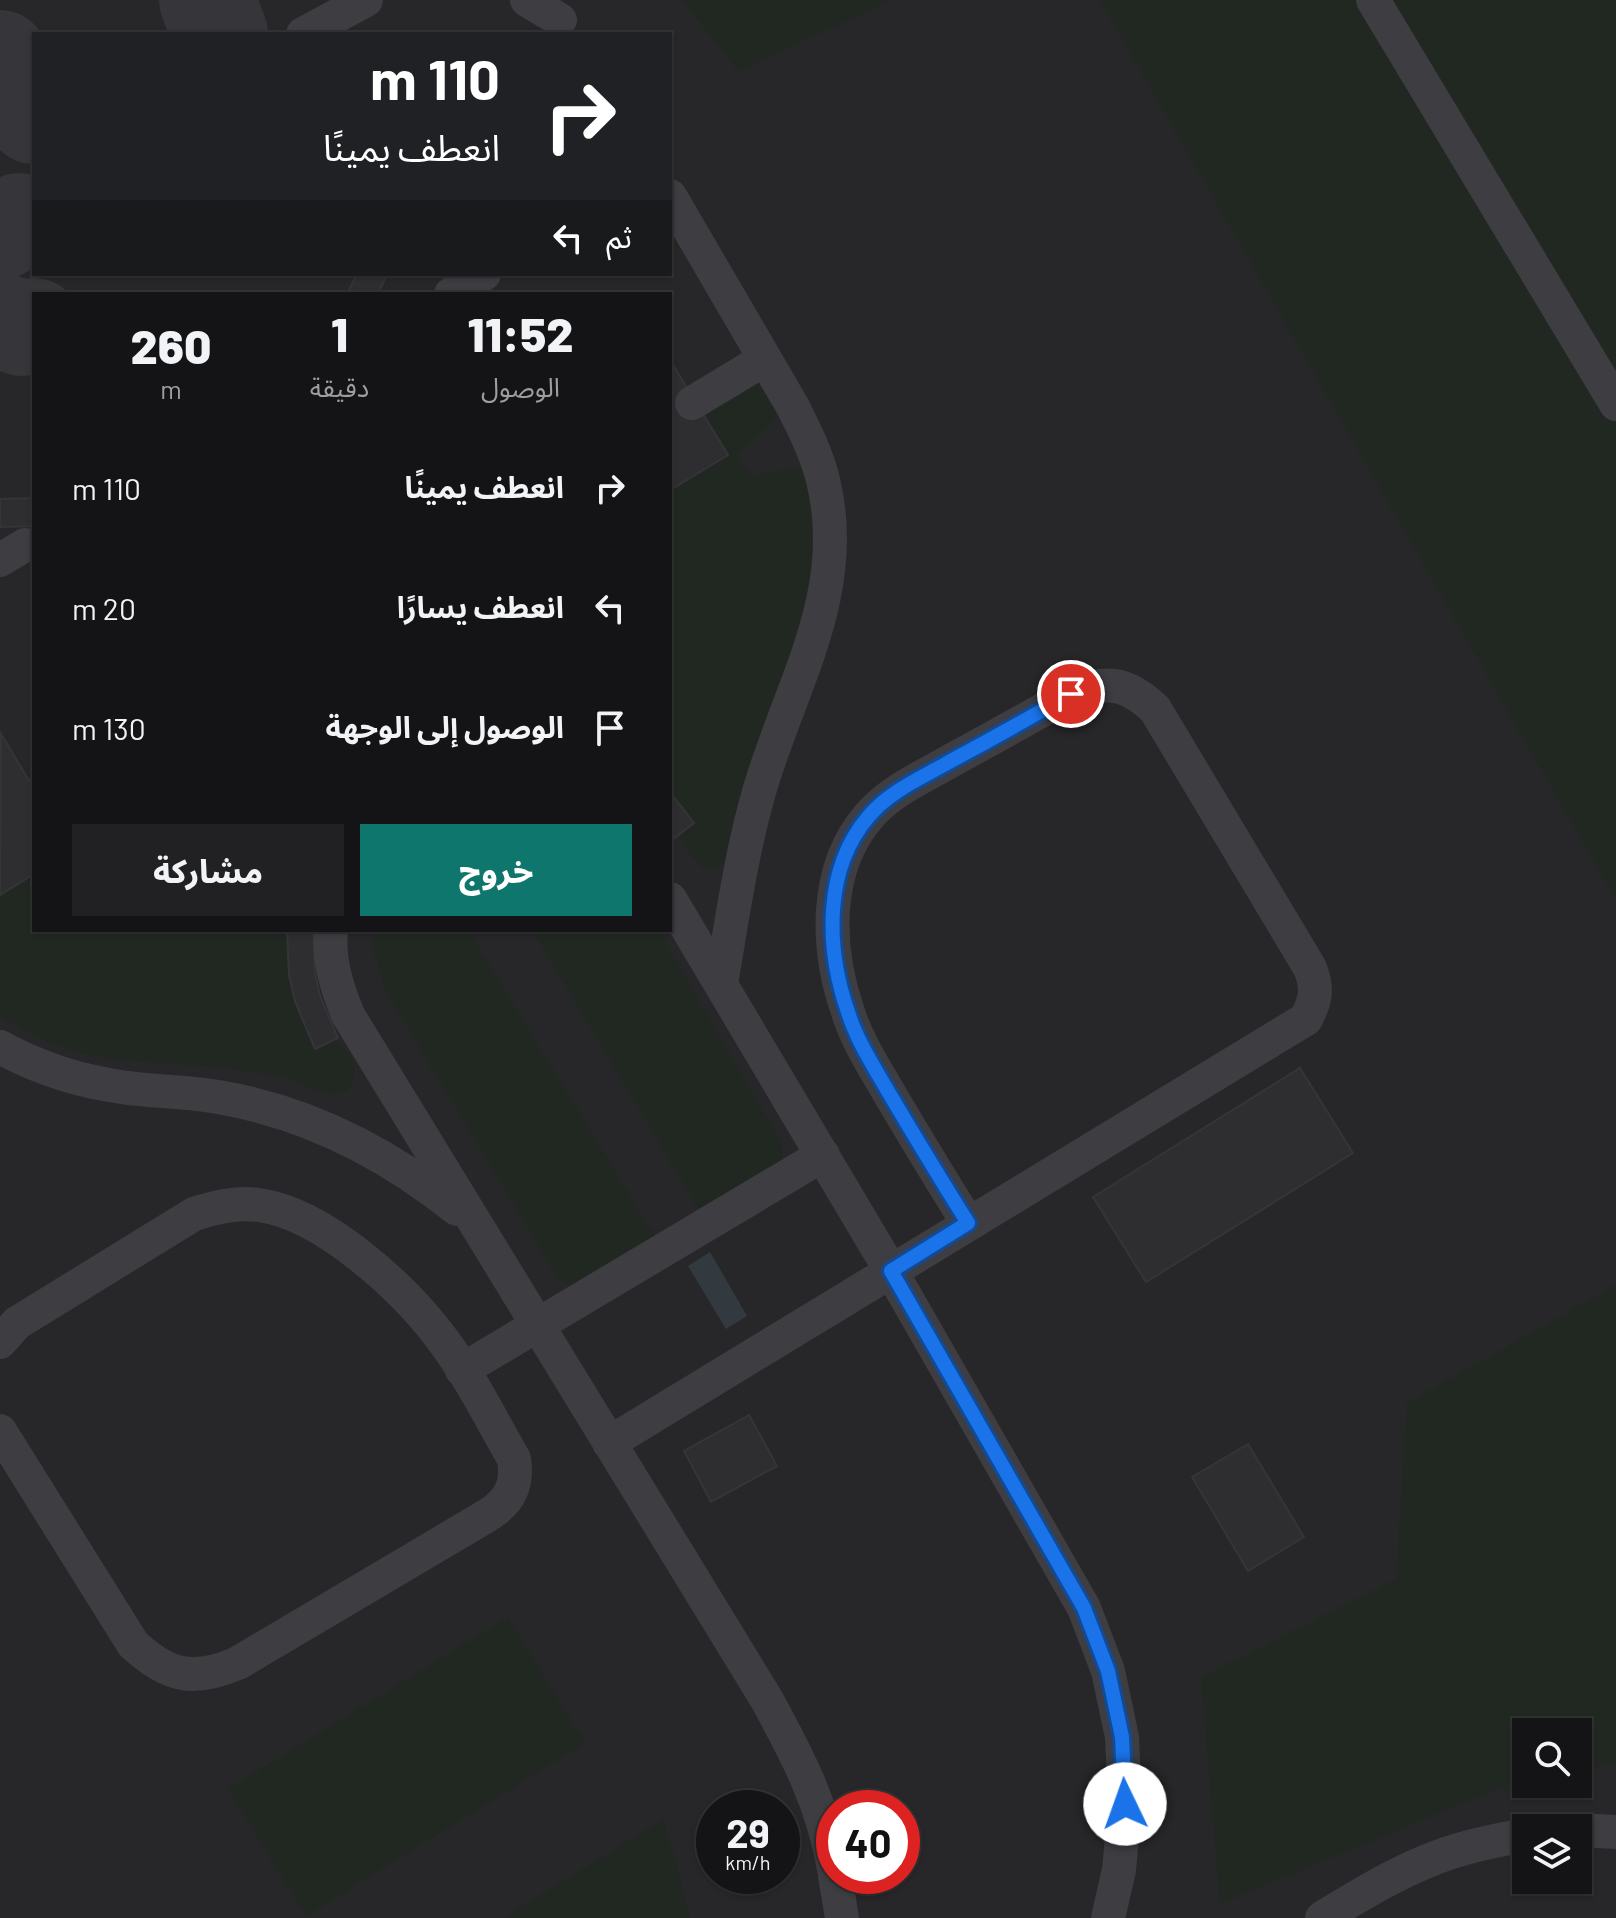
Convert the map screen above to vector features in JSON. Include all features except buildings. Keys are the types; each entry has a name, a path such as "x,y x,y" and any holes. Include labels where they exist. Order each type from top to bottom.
{"street":[{"path":"307,32 366,0"},
{"path":"527,0 560,18"},
{"path":"1373,0 1616,404"},
{"path":"672,199 811,443 823,481 829,521 830,561 825,602 814,641 775,741 749,830 721,984"},
{"path":"454,292 481,276"},
{"path":"692,403 765,359"},
{"path":"609,1443 968,1223 1291,1031 1306,1019 1314,1004 1316,985 1310,968 1155,709 1138,693 1116,685 1093,686 1071,694 895,792 869,815 849,844 837,876 833,911 834,945 838,980 848,1014 862,1046 968,1223"},
{"path":"672,902 891,1271 1084,1608 1108,1671 1122,1737 1125,1804 1119,1870 1108,1918"},
{"path":"331,932 332,964 348,1015 767,1700 803,1767 816,1802"},
{"path":"0,1047 52,1071 87,1081 124,1088 218,1097 274,1110 328,1129 380,1155 428,1186 473,1222"},
{"path":"462,1370 823,1155"},
{"path":"0,1342 17,1323 194,1214 215,1207 260,1205 302,1220 368,1262 421,1312 462,1370 514,1459 516,1473 509,1498 488,1515 238,1663 217,1672 194,1675 171,1671 150,1660 133,1644 0,1431"},
{"path":"1592,1831 1616,1832"},
{"path":"1322,1918 1425,1862 1477,1844 1512,1838"},
{"path":"838,1894 842,1918"}],"shaded area":[{"path":"0,0 1616,0 1616,1918 0,1918"},
{"path":"683,0 892,0 738,71"},
{"path":"1100,0 1616,0 1616,900"},
{"path":"763,380 778,401 776,418 739,455 746,470 755,475 799,467 814,489 815,574 804,642 726,860 717,867 704,868 689,854 672,823 672,492 730,455 703,409"},
{"path":"32,877 32,932 300,932 302,962 307,979 328,1024 353,1063 353,1081 346,1090 328,1094 276,1075 100,1057 31,1034 0,1015 0,896"},
{"path":"373,932 469,932 656,1238 574,1285 559,1280 385,990 372,944"},
{"path":"533,932 659,932 783,1145 781,1160 700,1211"},
{"path":"710,1252 747,1316 726,1329 688,1266"},
{"path":"1616,1285 1616,1763 1592,1767 1592,1718 1512,1718 1512,1783 1220,1904 1201,1677 1396,1579 1407,1403"},
{"path":"508,1617 585,1743 306,1916 228,1789"},
{"path":"664,1819 690,1918 503,1918"}],"taxiway":[{"path":"207,0 219,32"},
{"path":"0,58 32,113"},
{"path":"0,232 19,221"},
{"path":"0,321 22,328 32,326"}],"route":[{"path":"1071,694 895,792 869,815 849,844 837,876 833,911 834,945 838,980 862,1046 968,1223 891,1271 1084,1608 1108,1671 1122,1737 1125,1804"}]}
